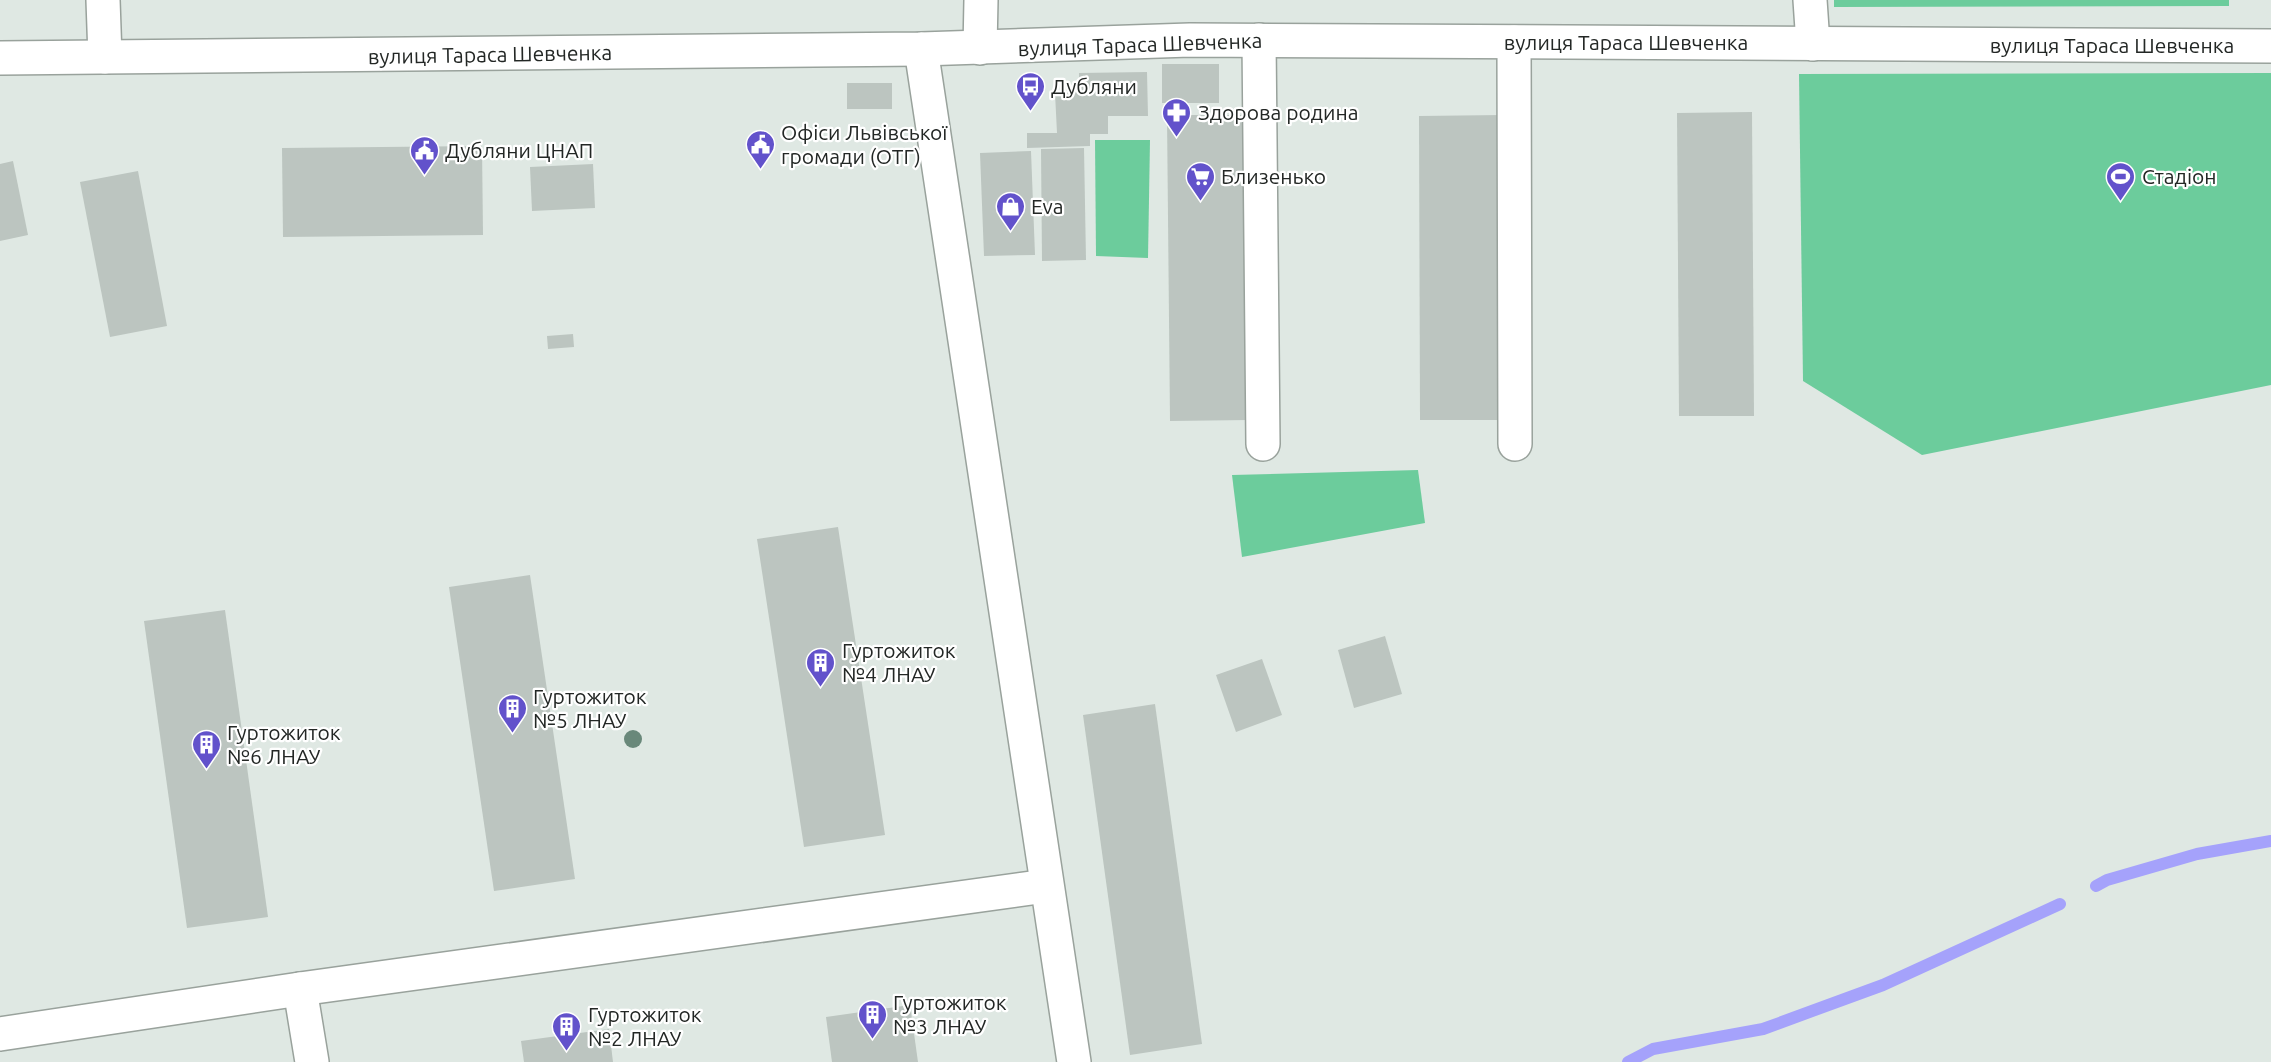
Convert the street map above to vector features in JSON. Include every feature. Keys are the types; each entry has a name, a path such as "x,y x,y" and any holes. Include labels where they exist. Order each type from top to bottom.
{"street":[{"path":"103,0 105,57"},
{"path":"980,48 981,0"},
{"path":"1810,0 1813,44"},
{"name":"вулиця Тараса Шевченка","path":"0,58 921,49 1190,40 2271,46"},
{"path":"1259,40 1263,444"},
{"path":"1514,42 1515,444"},
{"path":"921,49 1074,1062"},
{"path":"0,1056 302,1000 1046,886"},
{"path":"0,1034 302,1000"},
{"path":"302,1000 312,1062"}],"green space":[{"path":"1834,0 2229,0 2229,6 1834,7"},
{"path":"2271,73 2271,385 1922,455 1803,381 1799,74"},
{"path":"1095,140 1150,140 1148,258 1096,256"},
{"path":"1418,470 1425,523 1242,557 1232,475"}],"building":[{"path":"1162,64 1219,64 1219,103 1162,103"},
{"path":"1147,72 1148,116 1108,116 1108,134 1090,134 1090,146 1027,148 1027,133 1057,133 1055,93 1079,92 1079,73"},
{"path":"847,83 892,83 892,109 847,109"},
{"path":"1752,112 1754,416 1679,416 1677,113"},
{"path":"1167,115 1247,115 1249,420 1170,421"},
{"path":"1502,115 1503,420 1420,420 1419,116"},
{"path":"482,146 483,235 283,237 282,148"},
{"path":"1084,148 1086,260 1042,261 1041,149"},
{"path":"1031,151 1035,255 984,256 980,153"},
{"path":"13,161 28,235 0,241 0,164"},
{"path":"593,164 595,208 532,211 530,167"},
{"path":"138,171 167,326 110,337 80,182"},
{"path":"573,334 574,347 548,349 547,336"},
{"name":"Гуртожиток №4 ЛНАУ","path":"838,527 885,835 804,847 757,539"},
{"name":"Гуртожиток №5 ЛНАУ","path":"530,575 575,879 494,891 449,587"},
{"name":"Гуртожиток №6 ЛНАУ","path":"225,610 268,917 187,928 144,621"},
{"path":"1385,636 1402,694 1354,708 1338,650"},
{"path":"1262,659 1282,715 1236,732 1216,675"},
{"path":"1155,704 1202,1044 1130,1055 1083,715"},
{"name":"Гуртожиток №3 ЛНАУ","path":"910,1005 918,1062 832,1062 826,1017"},
{"name":"Гуртожиток №2 ЛНАУ","path":"609,1029 613,1062 524,1062 521,1041"}],"waterway":[{"path":"2096,886 2107,880 2197,854 2271,841"},
{"path":"1628,1062 1653,1049 1763,1029 1883,985 2060,904"}],"place":[{"name":"Дубляни","path":"1030,112"},
{"name":"Здорова родина","path":"1177,138"},
{"name":"Офіси Львівської громади (ОТГ)","path":"760,170"},
{"name":"Дубляни ЦНАП","path":"424,176"},
{"name":"Близенько","path":"1200,202"},
{"name":"Стадіон","path":"2121,202"},
{"name":"Eva","path":"1010,232"},
{"name":"Гуртожиток №4 ЛНАУ","path":"821,688"},
{"name":"Гуртожиток №5 ЛНАУ","path":"512,734"},
{"name":"Гуртожиток №6 ЛНАУ","path":"206,770"},
{"name":"Гуртожиток №3 ЛНАУ","path":"872,1040"},
{"name":"Гуртожиток №2 ЛНАУ","path":"567,1052"}]}
